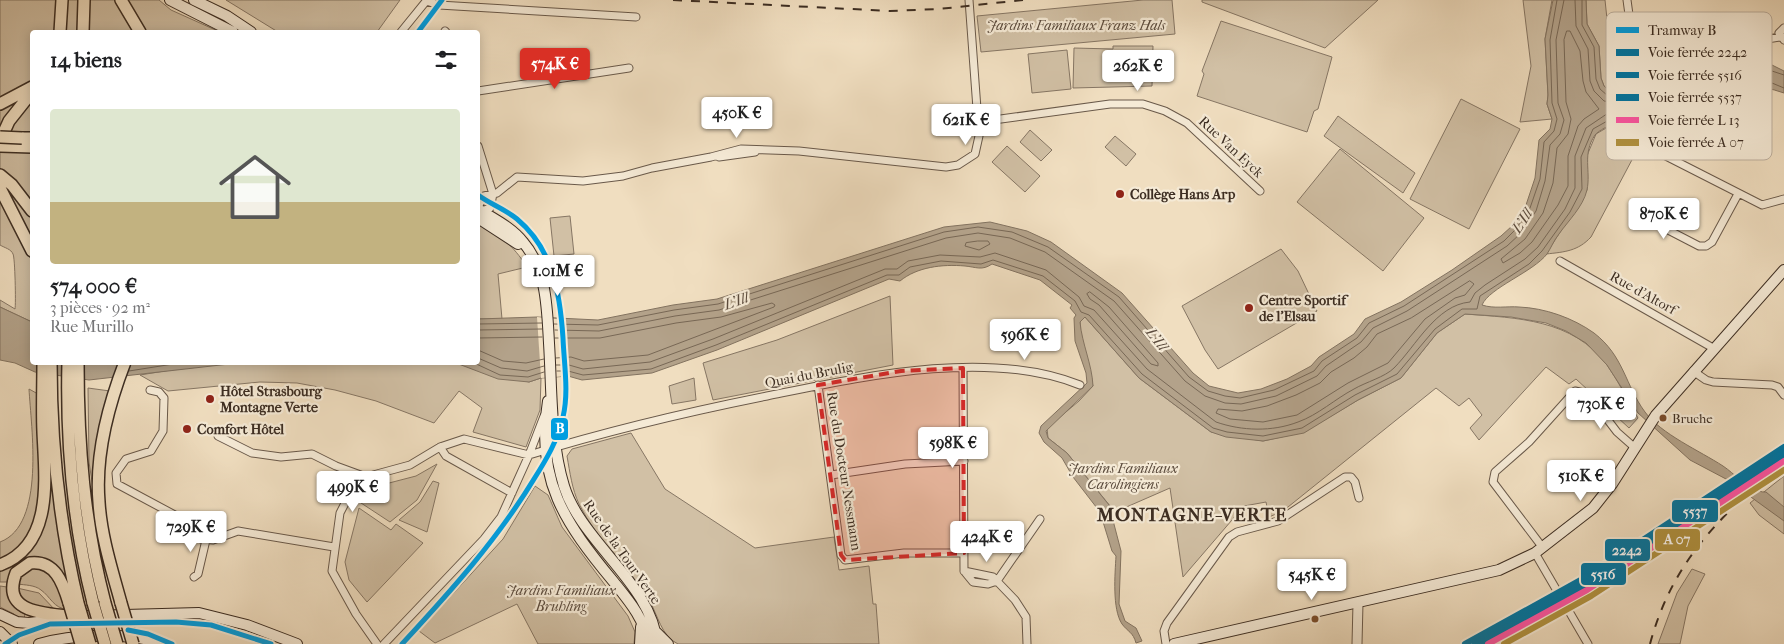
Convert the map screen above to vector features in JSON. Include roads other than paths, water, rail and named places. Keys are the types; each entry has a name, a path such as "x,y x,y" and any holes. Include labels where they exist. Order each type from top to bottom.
{"highway":[{"path":"60,30 62,0"},
{"path":"68,0 69,30"},
{"path":"83,30 84,0"},
{"path":"121,0 139,30"},
{"path":"0,104 30,88"},
{"path":"0,141 9,121 30,95"},
{"path":"0,137 25,141"},
{"path":"0,146 25,141"},
{"path":"2,181 30,208"},
{"path":"2,181 30,245"},
{"path":"43,365 59,503 81,644"},
{"path":"0,565 16,556 28,544 41,517 46,474 47,394 52,365"},
{"path":"68,365 83,492 105,644"},
{"path":"72,396 77,365"},
{"path":"124,365 102,447 98,470 99,503 109,560 133,644"},
{"path":"115,401 132,365"},
{"path":"75,617 24,608 14,599 12,585 16,573 24,566 35,563 44,564 54,570 74,603 90,644"},
{"path":"99,603 117,644"}],"main road":[{"path":"170,0 229,30"},
{"path":"194,0 227,16 248,30"},
{"name":"Rue de la Tour Verte","path":"480,214 509,228 522,240 534,259 543,283 547,316 556,447 560,469 570,501 586,527 643,603 656,632 657,644"},
{"path":"1174,644 1499,570 1539,551 1587,514 1601,499 1656,415 1713,348 1784,270"},
{"name":"Rue de la Tour Verte","path":"552,380 546,408 544,431 548,471 564,515 640,618 646,629 649,644"},
{"path":"0,614 22,623 75,617 134,616 186,612 206,614 264,631 297,644"},
{"path":"640,618 640,644"},
{"path":"0,632 12,644"},
{"path":"656,632 668,644"},
{"path":"39,644 75,637 140,637 160,644"}],"street":[{"path":"491,195 517,177 592,180 632,175 652,168 766,150 799,151 952,166 964,162 975,154 979,122 970,0"},
{"path":"403,30 427,1 439,6 636,17"},
{"path":"1782,38 1779,31 1784,28"},
{"path":"480,90 630,68"},
{"name":"Rue Van Eyck","path":"979,122 1110,104 1143,104 1165,111 1187,123 1260,191"},
{"path":"480,154 491,195 490,208 480,213"},
{"path":"1673,160 1762,205 1784,199"},
{"path":"1643,216 1699,246 1706,246 1712,242 1738,194"},
{"name":"Rue d'Altorf","path":"1560,261 1713,348"},
{"path":"963,368 964,570 989,575 998,581 1023,611 1027,624 1027,644"},
{"name":"Quai du Brulig","path":"529,455 678,414 818,385 900,371 963,368 1043,374 1080,385"},
{"path":"1693,371 1709,381 1781,386 1784,396"},
{"name":"Rue du Docteur Nessmann","path":"818,385 842,555 846,560 904,554 964,553"},
{"path":"150,390 160,392 164,398 163,431 156,447 151,451 123,462 116,473 116,480 122,487 186,521 197,537 206,540 213,540 238,531 334,547"},
{"path":"1588,644 1539,551 1493,482 1492,477 1494,472 1535,436 1572,393 1580,390 1592,398 1616,432 1634,446"},
{"path":"384,644 484,540 501,517 529,455 546,408"},
{"path":"221,430 218,436 252,453 281,457 312,454 359,476 373,477 410,465 440,447 459,440 470,439 529,455"},
{"path":"440,447 446,456 512,493"},
{"path":"831,475 905,464 964,461"},
{"path":"359,476 340,513 334,547 332,574 377,644"},
{"path":"1166,644 1164,631 1167,623 1229,537 1237,532 1278,521 1345,477 1351,477 1355,482 1359,498"},
{"path":"998,581 1040,520"},
{"path":"194,577 198,574 206,540"},
{"path":"1357,644 1358,602"}],"water":[{"name":"L'Ill","path":"1553,0 1586,0 1587,24 1599,46 1601,78 1606,88 1606,127 1599,131 1591,142 1588,156 1588,183 1585,196 1579,208 1557,236 1547,254 1532,267 1493,292 1482,305 1529,308 1549,312 1577,323 1594,333 1612,351 1638,402 1652,420 1671,435 1723,466 1749,486 1766,492 1784,507 1784,521 1726,479 1690,460 1638,413 1607,365 1586,343 1566,331 1546,323 1511,317 1465,314 1437,333 1401,378 1358,400 1304,433 1263,441 1226,437 1211,432 1139,378 1085,317 1080,322 1093,386 1046,431 1048,438 1067,453 1109,505 1121,551 1119,604 1125,621 1136,628 1142,641 1136,643 1119,618 1115,591 1116,556 1112,551 1100,512 1073,477 1062,458 1044,442 1039,433 1041,426 1087,383 1086,373 1075,341 1074,318 1076,315 1070,308 1072,305 1040,280 992,264 982,268 956,265 930,267 914,272 900,281 889,279 717,350 652,373 582,380 568,376 541,378 529,382 498,379 461,365 480,365 480,319 537,317 598,320 673,305 717,299 944,227 990,222 1027,231 1051,242 1122,293 1193,373 1209,386 1238,393 1261,389 1287,379 1311,366 1319,357 1354,334 1365,319 1401,302 1452,270 1501,236 1512,226 1526,205 1535,178 1539,140 1550,129 1552,119 1547,104 1545,39"},
{"path":"1772,65 1784,71 1784,93 1772,90"},
{"path":"0,307 30,321 30,365 220,365 89,380 35,372 15,363 0,360"}],"railway":[{"path":"673,0 890,11 939,9 1023,0"},
{"path":"1650,644 1659,615 1671,588 1701,542 1739,502 1784,463"}],"tram line":[{"name":"B","path":"420,30 442,0"},
{"name":"B","path":"402,644 438,605 505,523 551,449 558,434 565,407 566,378 562,321 557,288 547,258 539,244 517,219 480,196"},
{"name":"B","path":"5,644 19,635 50,624 176,622 211,625 271,644"},
{"name":"B","path":"128,630 148,634 172,644"}],"rail line":[{"name":"2242","path":"1465,644 1588,576 1784,447"},
{"name":"5537","path":"1475,644 1590,581 1784,452"},
{"name":"5516","path":"1481,644 1592,582 1784,456"}],"place":[{"name":"Collège Hans Arp","path":"1120,194"},
{"name":"Centre Sportif de l'Elsau","path":"1249,308"},
{"name":"Hôtel Strasbourg Montagne Verte","path":"210,399"},
{"name":"Bruche","path":"1663,418"},
{"name":"Comfort Hôtel","path":"187,429"}],"district":[{"name":"MONTAGNE-VERTE","path":"1192,515"}],"park label":[{"name":"Jardins Familiaux Franz Hals","path":"1076,25"},
{"name":"Jardins Familiaux Carolingiens","path":"1123,476"},
{"name":"Jardins Familiaux Bruhling","path":"561,598"}]}
